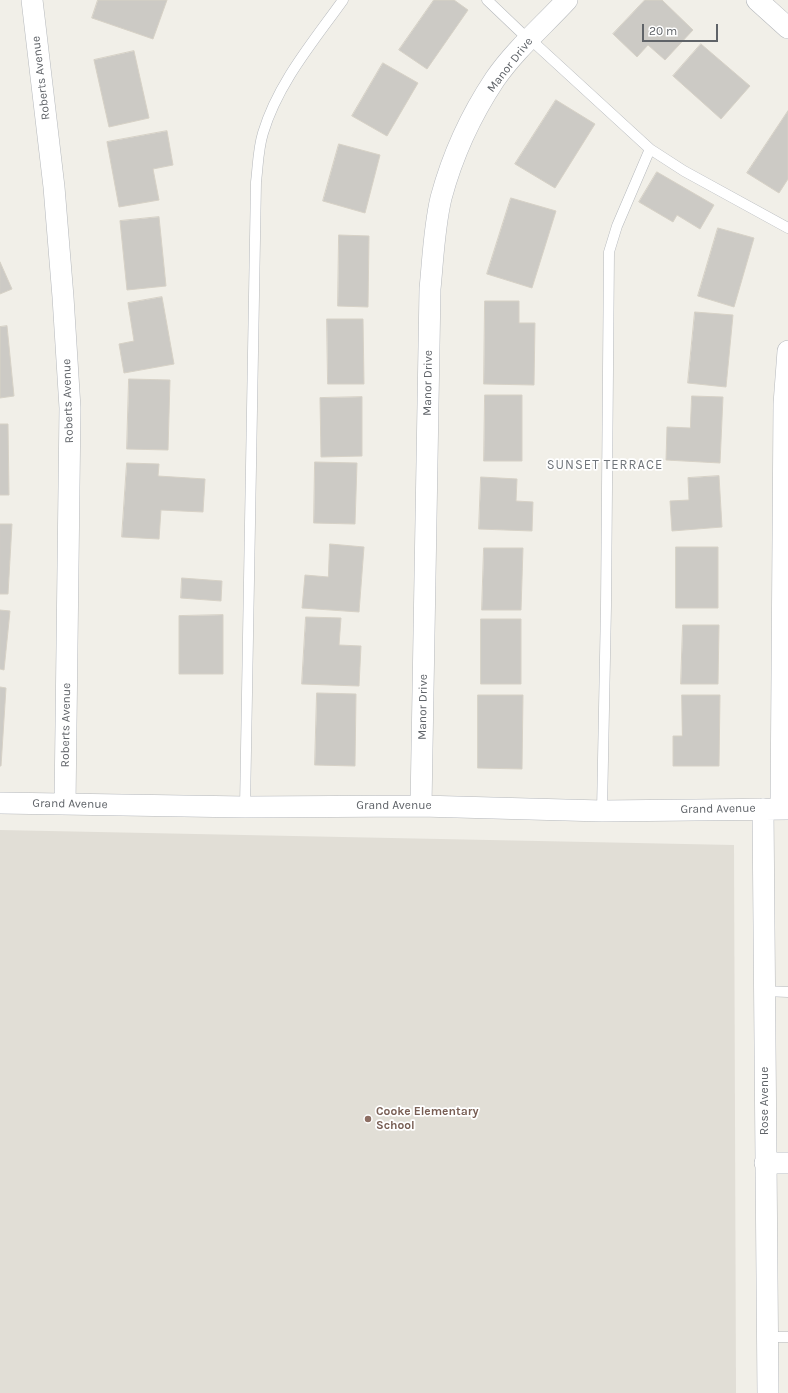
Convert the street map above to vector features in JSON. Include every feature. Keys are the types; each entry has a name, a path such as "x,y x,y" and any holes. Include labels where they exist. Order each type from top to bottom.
{"street":[{"name":"Roberts Avenue","path":"32,0 54,187 70,408 65,804"},
{"name":"Manor Drive","path":"421,806 430,289 434,240 441,199 455,157 474,115 496,79 529,40 567,0"},
{"path":"757,0 788,28"},
{"name":"Rose Avenue","path":"768,1393 764,991 777,809 784,404 788,351"},
{"name":"Grand Avenue","path":"0,803 245,807 421,806 602,811 777,809"},
{"path":"765,1163 788,1163"}],"lane":[{"path":"245,807 256,182 262,135 274,103 289,77 343,0"},
{"path":"487,0 650,149 684,171 788,228"},
{"path":"602,811 606,606 609,252 616,226 650,149"},
{"path":"764,991 788,992"},
{"path":"767,1337 788,1338"}],"shaded area":[{"name":"Cooke Elementary School","path":"0,830 734,845 736,1393 0,1393"}],"building":[{"path":"98,0 167,0 153,39 92,18"},
{"path":"434,0 454,0 468,10 427,69 399,50"},
{"path":"645,0 662,0 693,30 665,60 648,45 637,57 613,34"},
{"path":"701,44 750,86 721,119 673,76"},
{"path":"134,51 149,118 109,127 94,60"},
{"path":"383,63 418,83 387,136 352,116"},
{"path":"556,100 595,124 555,188 515,164"},
{"path":"788,111 788,179 779,193 747,173"},
{"path":"167,131 173,165 153,169 159,200 119,207 107,142"},
{"path":"339,144 380,155 365,213 323,201"},
{"path":"657,172 714,205 700,229 677,215 673,222 639,202"},
{"path":"511,198 556,211 532,288 487,274"},
{"path":"159,217 166,286 127,290 120,221"},
{"path":"718,228 754,238 734,307 698,296"},
{"path":"339,235 369,236 368,307 338,306"},
{"path":"0,262 12,289 0,294"},
{"path":"162,297 174,364 124,373 119,344 134,341 128,303"},
{"path":"485,301 519,301 519,323 535,323 534,385 484,384"},
{"path":"695,312 733,315 726,387 688,383"},
{"path":"327,319 363,319 364,384 328,384"},
{"path":"7,326 14,396 0,398 0,327"},
{"path":"129,379 170,380 168,450 127,449"},
{"path":"485,395 522,395 522,461 484,461"},
{"path":"692,396 723,397 720,463 666,460 667,427 690,428"},
{"path":"362,397 362,456 321,457 320,398"},
{"path":"0,424 8,424 9,495 0,495"},
{"path":"315,462 357,463 355,524 314,523"},
{"path":"127,463 159,464 158,476 205,479 203,512 161,510 159,539 122,537"},
{"path":"719,476 722,527 672,531 670,501 689,500 688,478"},
{"path":"481,477 517,479 516,501 533,502 532,531 479,529"},
{"path":"0,524 12,524 8,594 0,594"},
{"path":"330,544 364,547 359,612 302,608 305,575 328,577"},
{"path":"676,547 718,547 718,608 676,608"},
{"path":"484,548 523,548 521,610 482,610"},
{"path":"182,578 222,581 221,601 181,598"},
{"path":"0,610 10,611 4,670 0,669"},
{"path":"223,615 223,674 179,674 179,616"},
{"path":"306,617 341,618 339,645 361,646 359,686 302,684"},
{"path":"481,619 521,619 521,684 481,684"},
{"path":"683,625 719,625 718,684 681,684"},
{"path":"0,687 6,688 1,766 0,766"},
{"path":"317,693 356,694 355,766 315,765"},
{"path":"478,695 523,695 522,769 478,768"},
{"path":"682,695 720,695 719,766 673,766 673,736 682,736"}],"place":[{"name":"Cooke Elementary School","path":"368,1119"}],"district":[{"name":"SUNSET TERRACE","path":"605,465"}]}
